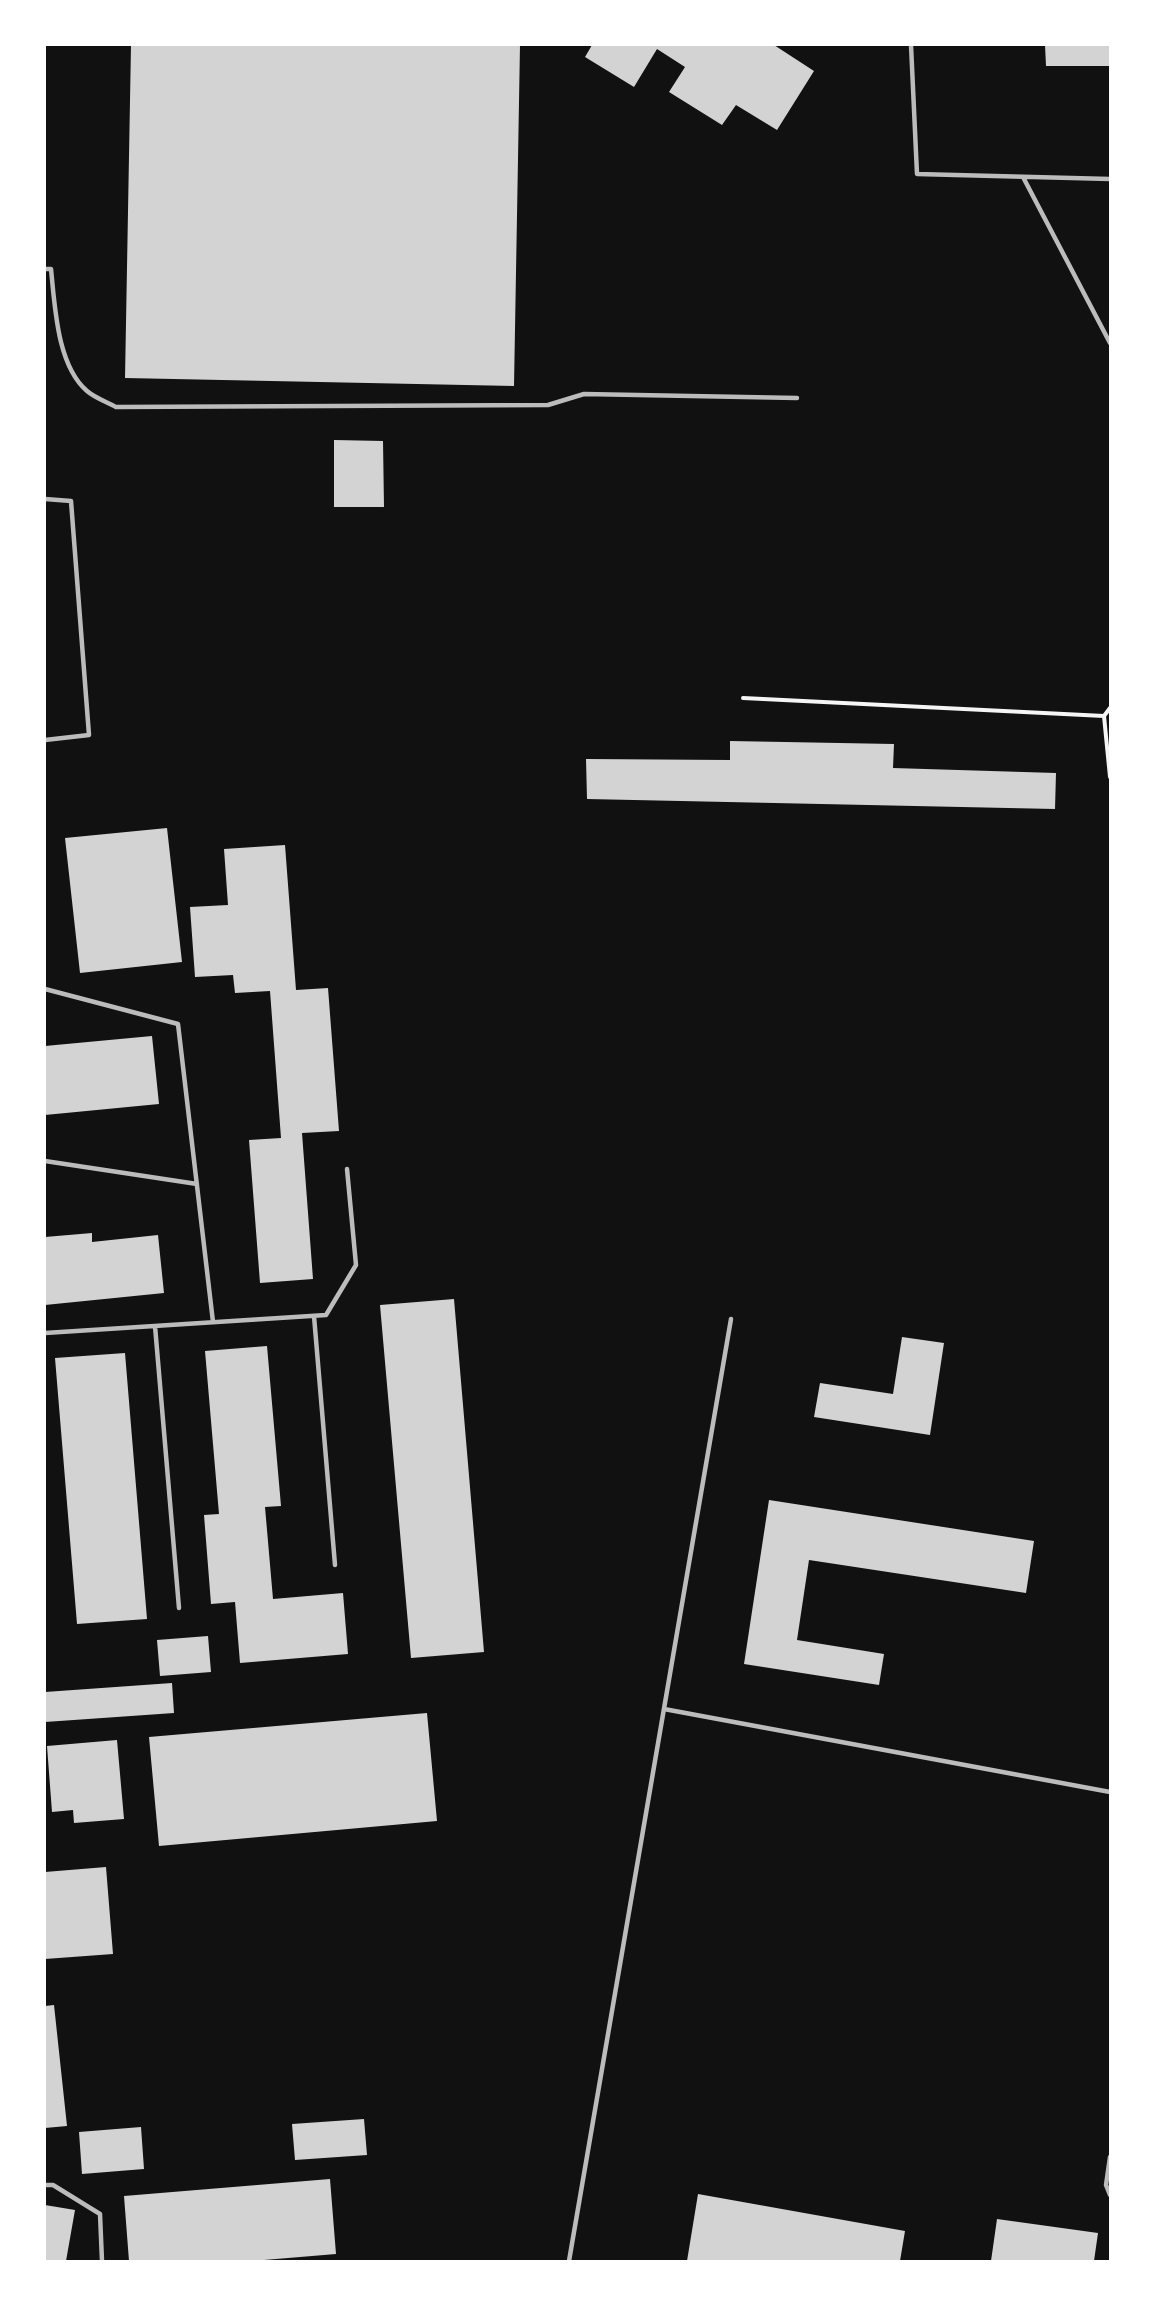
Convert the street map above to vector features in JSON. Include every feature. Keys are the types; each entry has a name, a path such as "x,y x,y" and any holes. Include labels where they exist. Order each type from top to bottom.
{"lane":[{"path":"911,45 917,174 1110,179"},
{"path":"1023,177 1110,343"},
{"path":"45,269 51,269 56,320 68,367 87,391 116,407 548,405 584,394 797,398"},
{"path":"45,499 70,501 89,735 45,740"},
{"path":"45,989 178,1024 213,1322"},
{"path":"45,1161 197,1184"},
{"path":"45,1333 326,1315 356,1265 347,1169"},
{"path":"314,1316 335,1566"},
{"path":"569,2261 731,1319"},
{"path":"155,1326 179,1608"},
{"path":"664,1709 1110,1792"},
{"path":"1110,2157 1106,2185 1110,2195"},
{"path":"45,2185 52,2185 100,2214 102,2261"}],"path":[{"path":"743,698 1104,716"},
{"path":"1110,708 1104,716 1110,777"}],"building":[{"path":"131,45 520,45 514,386 125,378"},
{"path":"592,45 774,45 814,71 777,130 736,105 722,125 669,92 685,67 657,49 634,87 585,57"},
{"path":"1045,45 1110,45 1110,66 1046,66"},
{"path":"334,440 383,441 384,507 334,507"},
{"path":"730,741 894,744 893,768 1056,773 1055,809 587,799 586,759 730,760"},
{"path":"167,828 182,962 80,973 65,838"},
{"path":"285,845 296,990 328,988 339,1131 302,1133 313,1279 260,1283 249,1140 281,1138 270,991 235,993 233,975 195,977 190,907 228,905 224,849"},
{"path":"152,1036 159,1104 45,1115 45,1046"},
{"path":"92,1233 92,1242 158,1235 164,1293 45,1305 45,1237"},
{"path":"454,1299 484,1652 411,1658 380,1305"},
{"path":"902,1337 944,1343 930,1435 814,1417 820,1383 893,1394"},
{"path":"267,1346 281,1506 265,1507 273,1599 343,1593 348,1654 240,1663 235,1602 211,1604 204,1515 219,1514 205,1351"},
{"path":"125,1353 147,1619 77,1624 55,1358"},
{"path":"769,1500 1034,1541 1026,1593 809,1560 797,1640 884,1654 879,1685 744,1664"},
{"path":"208,1636 211,1672 160,1676 157,1640"},
{"path":"172,1683 174,1713 45,1722 45,1692"},
{"path":"427,1713 437,1821 159,1846 149,1737"},
{"path":"117,1740 124,1819 74,1823 73,1810 52,1812 47,1746"},
{"path":"106,1867 113,1954 45,1959 45,1872"},
{"path":"54,2005 67,2126 45,2128 45,2006"},
{"path":"364,2119 367,2155 295,2160 292,2124"},
{"path":"141,2127 144,2169 82,2174 79,2132"},
{"path":"330,2179 336,2254 252,2261 129,2261 124,2196"},
{"path":"698,2194 905,2231 900,2261 687,2261"},
{"path":"45,2205 75,2210 66,2261 45,2261"},
{"path":"997,2219 1098,2233 1094,2261 991,2261"}]}
